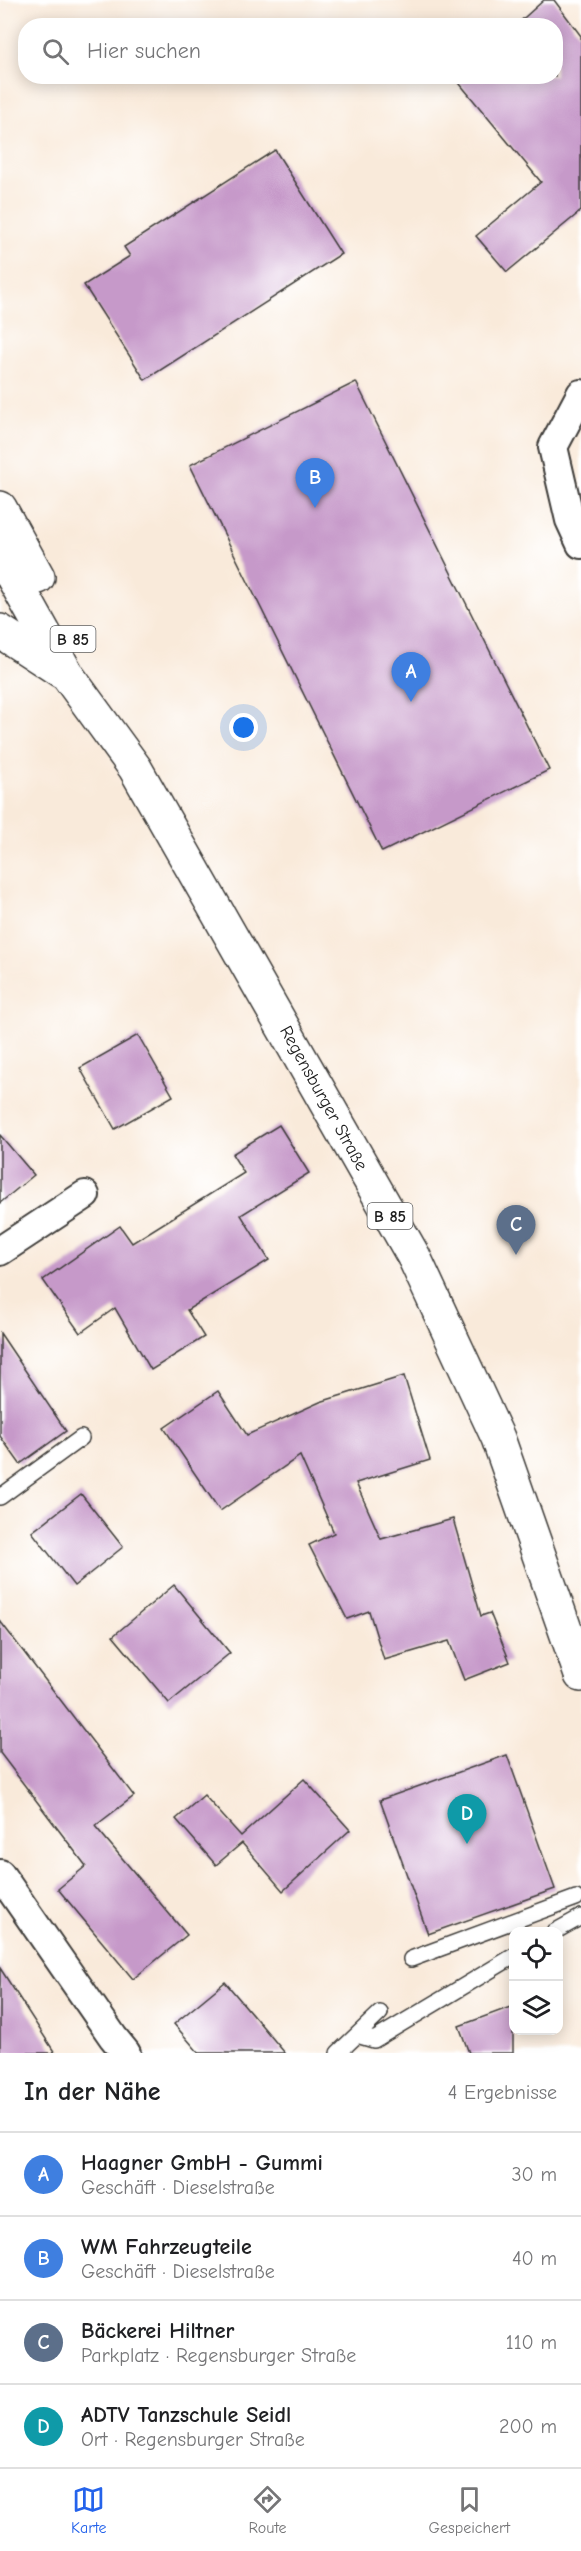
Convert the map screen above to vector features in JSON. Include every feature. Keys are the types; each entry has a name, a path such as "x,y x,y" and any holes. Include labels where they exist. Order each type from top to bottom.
{"main road":[{"name":"B 85","path":"0,508 87,663 135,768"},
{"name":"Regensburger Straße","path":"0,554 68,676 135,768 414,1257 498,1438 581,1675"},
{"path":"0,631 68,676"}],"street":[{"path":"581,394 553,447 570,520 581,544"},
{"path":"0,1251 85,1195"},
{"path":"0,1874 113,2048"}],"lane":[{"path":"0,1497 81,1438"},
{"path":"411,1959 576,1898"},
{"path":"563,1927 581,1917"},
{"path":"357,2035 374,2040 509,1958"},
{"path":"338,2053 380,2013"}],"building":[{"path":"544,0 554,0 581,36 581,211 507,272 476,236 541,182 460,84 563,84 563,18 524,18"},
{"path":"275,150 341,254 145,380 84,285 130,256 124,247"},
{"path":"356,382 549,770 382,852 190,465"},
{"path":"138,1035 173,1096 115,1129 80,1068"},
{"path":"279,1125 309,1173 241,1215 269,1260 187,1310 204,1337 151,1370 115,1308 80,1333 43,1280 120,1226 132,1243 244,1173 232,1154"},
{"path":"0,1135 34,1175 0,1203"},
{"path":"0,1333 66,1431 20,1464 0,1436"},
{"path":"404,1376 430,1460 356,1483 381,1539 453,1519 481,1616 490,1613 510,1662 464,1680 449,1641 384,1660 369,1611 347,1619 309,1545 334,1533 300,1456 220,1511 164,1428 218,1391 247,1435 320,1402"},
{"path":"81,1494 123,1547 74,1586 32,1532"},
{"path":"174,1585 230,1653 169,1703 113,1636"},
{"path":"0,1621 134,1796 95,1826 187,1935 133,1979 58,1889 86,1866 0,1753"},
{"path":"507,1755 555,1889 428,1934 380,1800"},
{"path":"304,1779 350,1830 283,1891 242,1843 216,1865 176,1819 204,1795 241,1836"},
{"path":"0,1968 55,2053 0,2053"},
{"path":"225,1982 285,2053 199,2053 174,2024"},
{"path":"509,2007 509,2035 513,2035 513,2053 469,2053 459,2026"}],"place":[{"name":"WM Fahrzeugteile","path":"315,508"},
{"name":"Haagner GmbH - Gummi","path":"411,702"},
{"name":"Bäckerei Hiltner","path":"516,1255"},
{"name":"ADTV Tanzschule Seidl","path":"467,1844"}]}
